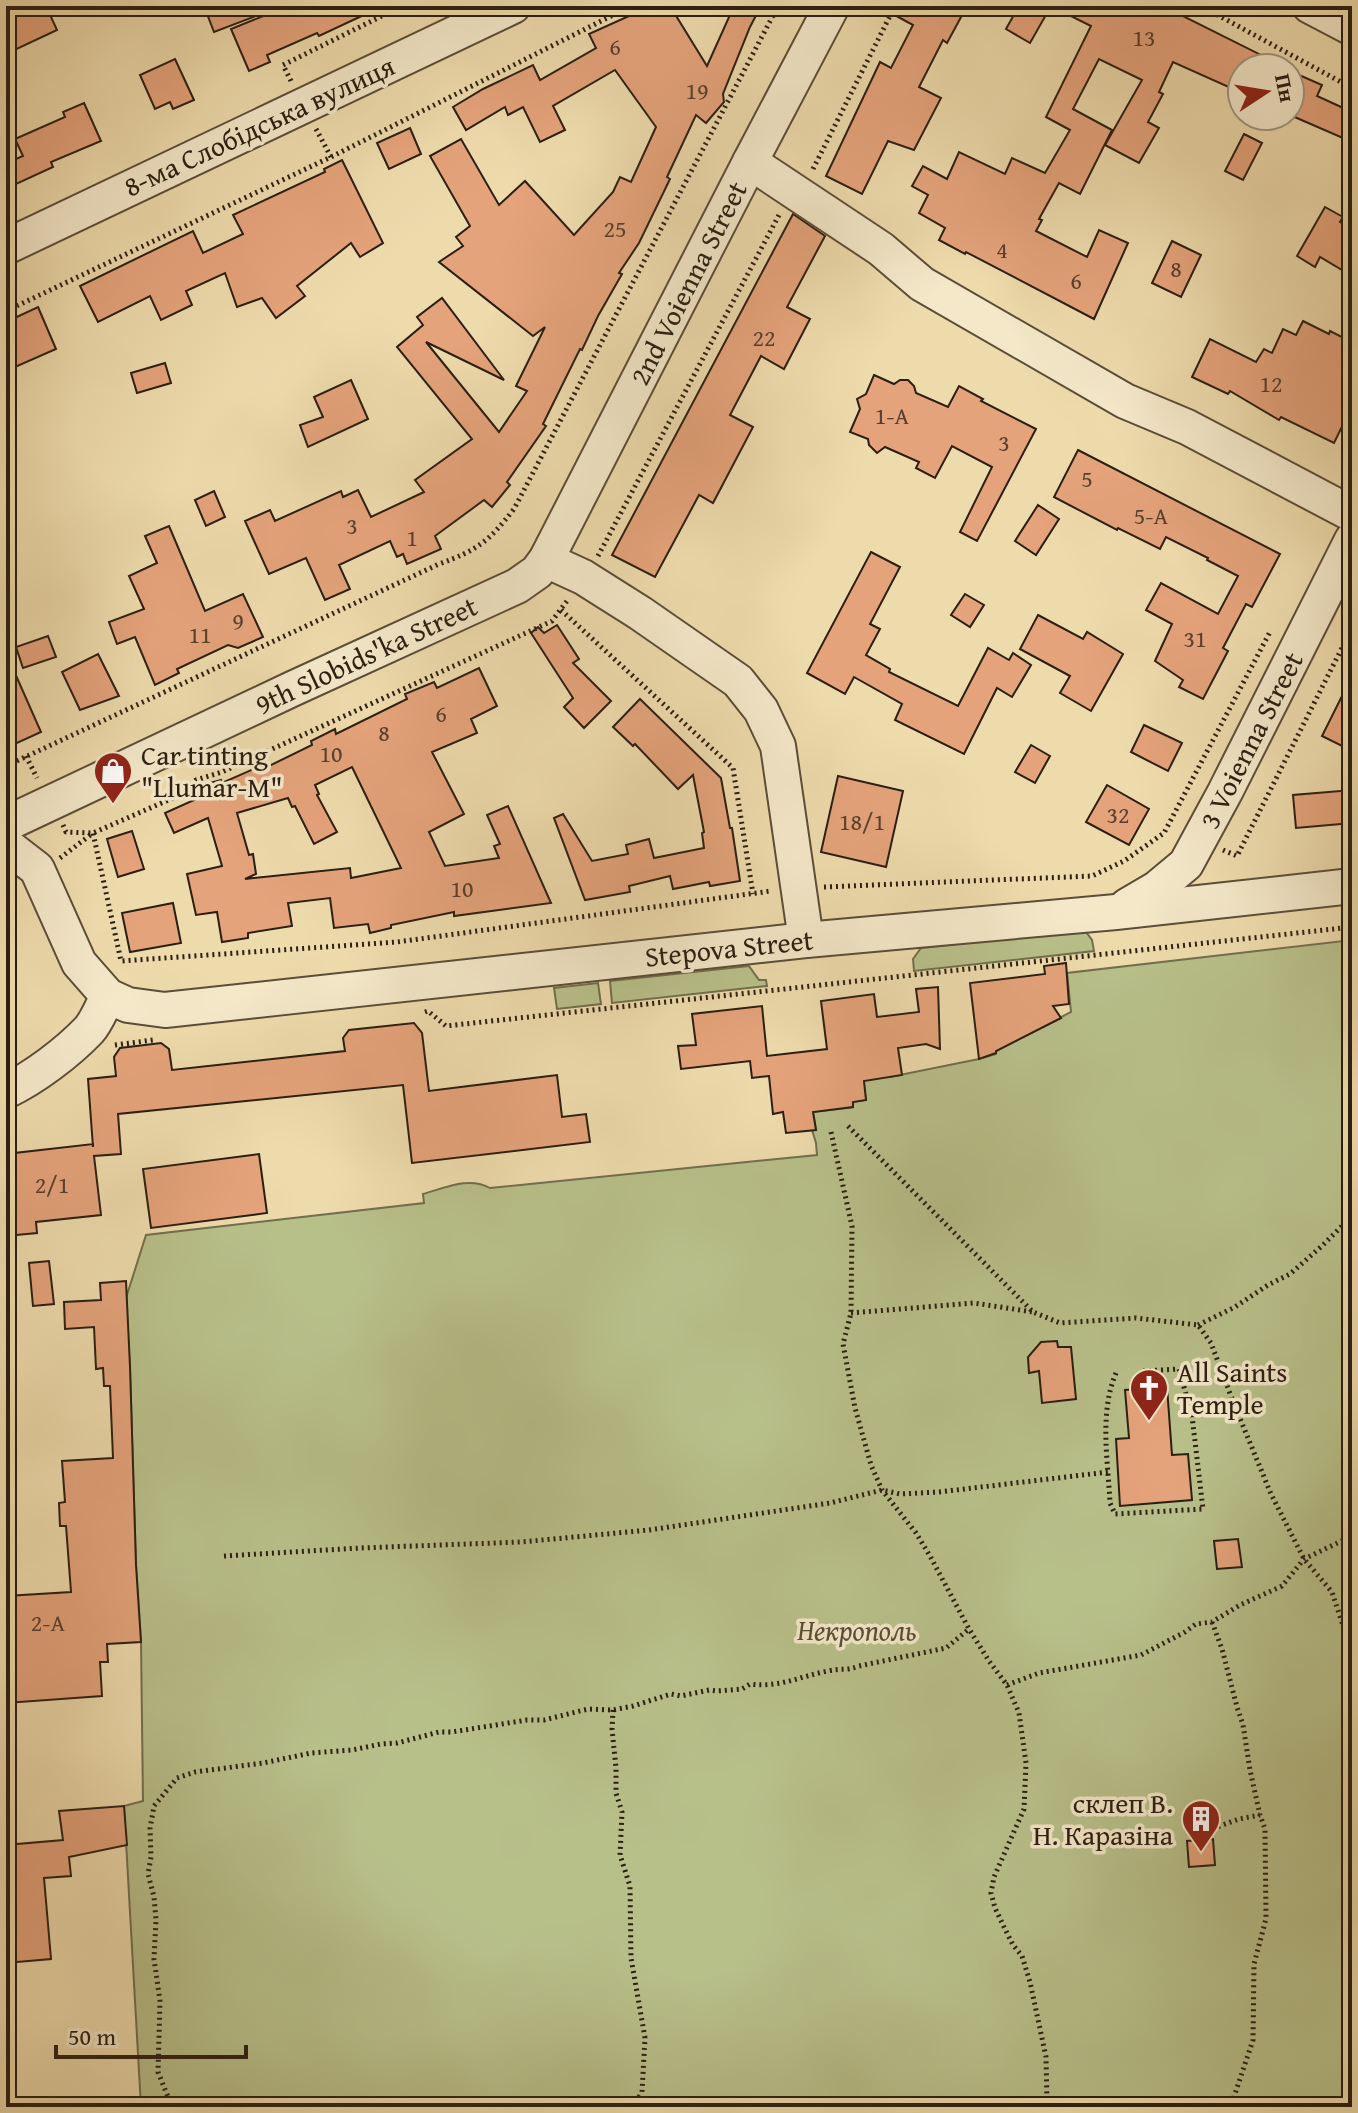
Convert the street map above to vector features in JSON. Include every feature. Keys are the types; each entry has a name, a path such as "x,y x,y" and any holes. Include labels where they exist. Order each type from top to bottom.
{"street":[{"name":"8-ма Слобідська вулиця","path":"6,247 513,6"},
{"name":"2nd Voienna Street","path":"546,560 832,6"},
{"path":"1310,6 1352,28"},
{"path":"750,162 881,249 922,284 1125,401 1187,427 1352,514"},
{"name":"3 Voienna Street","path":"1116,912 1156,889 1186,864 1352,540"},
{"path":"546,560 583,577 653,621 738,681 761,710 778,746 806,940"},
{"name":"9th Slobids'ka Street","path":"6,824 517,586 537,572 546,560"},
{"path":"6,845 37,869 79,963 108,996 91,1028 22,1084 6,1091"},
{"name":"Stepova Street","path":"108,996 128,1005 165,1010 806,940 1116,912 1352,886"}],"path":[{"path":"6,311 331,157 631,6"},
{"path":"6,766 439,564 465,555 492,537 514,509 778,6"},
{"path":"597,557 779,214 799,196 895,6"},
{"path":"1201,6 1352,88"},
{"path":"58,859 93,833 173,798 196,780 222,772 552,621 569,597"},
{"path":"561,610 733,768 753,894"},
{"path":"93,833 121,961 397,942 799,887 1092,876 1124,861 1164,833 1271,629"},
{"path":"413,1013 428,1011 446,1026 1352,927"},
{"path":"91,1028 110,1032 116,1046 162,1038"},
{"path":"848,1126 1033,1312"},
{"path":"831,1132 852,1226 851,1313 843,1344 855,1408 871,1465 882,1490 923,1544 969,1629 1007,1685 1019,1713 1026,1763 1024,1809 994,1877 991,1893 1004,1927 1022,1956 1030,1982 1046,2057 1047,2103 1044,2107"},
{"path":"851,1313 974,1303 1033,1312 1060,1323 1136,1318 1198,1325 1290,1274 1352,1216"},
{"path":"1198,1325 1211,1343 1271,1494 1304,1559 1332,1592 1352,1653"},
{"path":"1116,1373 1106,1409 1110,1503 1115,1514 1203,1509 1192,1416 1179,1369 1143,1371"},
{"path":"224,1556 521,1542 649,1530 830,1503 882,1490 900,1494 939,1492 1108,1472"},
{"path":"1007,1685 1039,1673 1141,1655 1196,1624 1212,1622 1282,1586 1304,1559 1352,1536"},
{"path":"1212,1622 1220,1640 1243,1725 1250,1770 1265,1829 1266,1919 1254,1964 1253,2040 1231,2107"},
{"path":"173,2106 158,2072 160,2001 154,1959 156,1920 148,1874 154,1806 177,1778 195,1772 311,1753 397,1743 439,1732 544,1720 588,1709 613,1710 671,1694 681,1696 709,1690 742,1689 750,1684 776,1685 829,1670 849,1671 859,1666 946,1648 969,1629"},
{"path":"613,1710 616,1793 622,1812 620,1855 630,1886 631,1958 645,2038 642,2092 633,2107"},
{"path":"1189,1832 1216,1829 1239,1819 1260,1815"},
{"path":"669,2107 714,2107"}],"green space":[{"path":"1086,932 1092,940 1094,951 914,971 913,959 921,948"},
{"name":"Некрополь","path":"1352,940 1352,2107 141,2107 124,1806 143,1801 141,1642 126,1298 146,1235 424,1203 423,1194 465,1183 490,1188 817,1155 812,1130 816,1129 813,1112 853,1107 853,1102 866,1100 860,1054 890,1077 996,1054 996,1051 1071,1012 1067,973"},
{"path":"749,966 759,980 766,980 767,986 612,1003 610,981"},
{"path":"598,983 601,1004 557,1009 554,988"}],"building":[{"path":"6,6 46,6 57,30 6,54"},
{"path":"204,6 277,6 277,8 214,32"},
{"path":"288,6 383,6 319,36 317,33 267,55 270,62 249,71 231,29"},
{"path":"651,6 670,6 707,66 734,6 761,6 723,94 724,102 706,123 696,115 639,243 619,273 622,274 580,349 543,424 546,426 507,482 510,485 492,507 484,500 435,536 441,549 407,564 403,554 397,557 390,541 339,565 350,589 325,600 306,558 269,574 245,521 270,510 275,521 341,491 343,497 358,490 371,517 424,492 415,480 472,439 397,347 423,325 417,317 442,298 504,380 426,342 499,432 527,391 516,386 545,327 533,336 439,262 463,246 456,237 470,226 430,156 461,139 499,205 525,181 574,235 613,192 620,177 631,182 656,127 615,70 553,106 565,130 540,142 523,107 508,115 505,107 466,130 453,107 533,65 540,80 596,48 589,34"},
{"path":"878,6 967,6 947,43 943,40 919,87 941,98 914,150 888,141 862,194 826,176 880,62 891,68 913,25"},
{"path":"1019,6 1051,6 1030,43 1006,29"},
{"path":"1051,6 1163,6 1255,52 1226,52 1226,86 1173,62 1159,92 1163,94 1148,122 1159,128 1139,163 1105,145 1142,80 1099,59 1073,109 1112,130 1080,194 1059,183 1039,219 1042,220 1036,231 1087,257 1099,230 1128,243 1094,319 939,240 945,228 919,213 928,195 912,186 923,166 947,179 959,152 1005,174 1012,158 1045,173 1070,130 1046,117 1091,26"},
{"path":"175,59 194,100 173,109 170,102 155,109 140,75"},
{"path":"1306,78 1322,85 1317,96 1352,112 1352,142 1306,122"},
{"path":"84,103 101,141 51,162 53,167 14,185 6,163 23,156 15,139 65,117 63,112"},
{"path":"410,128 421,154 389,169 377,143"},
{"path":"1244,134 1262,143 1243,180 1225,171"},
{"path":"342,160 383,243 360,257 351,243 297,286 305,296 276,318 262,298 237,307 225,273 186,291 192,305 161,320 150,296 98,322 80,286 193,231 203,253 243,234 233,215 325,172 324,169"},
{"path":"1325,207 1343,217 1340,222 1352,229 1352,276 1320,257 1315,267 1297,256"},
{"path":"793,214 825,236 787,307 810,319 784,369 761,356 730,415 753,427 713,503 699,495 655,577 612,555"},
{"path":"1172,241 1201,255 1181,297 1152,283"},
{"path":"38,307 56,349 6,371 6,322"},
{"path":"1303,321 1352,342 1352,383 1343,400 1352,406 1334,443 1281,417 1279,420 1230,391 1228,394 1192,377 1210,339 1256,362 1264,349 1272,353 1283,329 1296,335"},
{"path":"165,363 171,383 137,393 131,373"},
{"path":"874,375 894,384 908,380 916,393 948,407 959,386 1036,429 977,541 960,532 992,467 952,446 935,478 916,468 919,462 885,447 877,453 869,445 868,439 850,432 860,409 857,399 866,394"},
{"path":"351,380 368,419 308,447 300,425 323,417 314,397"},
{"path":"1078,450 1280,554 1252,607 1246,604 1223,648 1228,651 1203,699 1179,687 1183,680 1155,661 1172,624 1146,610 1161,583 1218,614 1238,576 1166,537 1160,549 1054,497"},
{"path":"214,491 225,517 206,526 195,500"},
{"path":"1038,505 1059,519 1036,555 1015,541"},
{"path":"169,526 205,611 243,594 263,637 238,648 228,645 177,669 179,673 155,685 135,637 117,644 109,622 144,609 129,576 157,563 145,536"},
{"path":"871,552 900,567 870,624 880,629 866,655 890,669 889,672 958,706 988,648 1009,660 1013,653 1031,665 1012,697 997,688 964,754 895,720 902,704 854,677 845,694 807,673"},
{"path":"965,594 984,605 970,627 951,615"},
{"path":"1038,615 1083,639 1087,632 1123,654 1091,711 1060,693 1070,676 1020,649"},
{"path":"557,625 579,659 573,663 611,701 584,728 564,707 573,698 531,633 538,627 544,633"},
{"path":"48,636 56,657 23,668 16,647"},
{"path":"6,653 41,732 6,748"},
{"path":"98,654 119,696 80,710 62,672"},
{"path":"479,668 497,706 471,719 477,733 432,752 464,814 429,832 445,866 499,858 494,846 500,844 487,815 508,806 551,903 454,916 454,912 391,925 391,928 370,933 368,924 334,928 330,898 288,903 292,926 248,933 248,938 222,942 217,912 196,915 187,874 222,866 208,818 174,833 165,813 203,796 199,786 221,780 222,783 265,764 267,767 312,745 311,741 335,729 336,734 407,699 405,694 434,682 437,688","holes":["352,767 401,868 351,878 350,868 245,879 256,874 253,854 249,855 237,813 288,798 314,844 337,832 317,795 315,785"]},
{"path":"1352,676 1352,751 1322,736"},
{"path":"640,699 721,778 740,881 710,886 709,882 673,889 670,876 629,886 630,892 585,900 554,818 563,814 592,861 628,854 626,845 649,839 654,858 704,848 693,775 678,789 635,744 633,746 613,727"},
{"path":"1144,725 1182,743 1168,771 1131,752"},
{"path":"1031,745 1050,756 1035,783 1015,772"},
{"path":"838,776 903,791 886,867 821,852"},
{"path":"1107,785 1149,809 1129,845 1086,822"},
{"path":"1352,790 1352,823 1296,828 1293,795"},
{"path":"132,831 144,869 118,877 107,839"},
{"path":"173,903 181,943 130,952 122,913"},
{"path":"1066,963 1069,1004 1053,1006 1061,1018 979,1059 970,983 1045,974 1044,966"},
{"path":"938,987 940,1049 926,1044 898,1048 902,1075 864,1081 866,1100 853,1102 853,1107 813,1112 816,1130 786,1133 783,1112 773,1114 769,1076 752,1078 750,1061 681,1069 678,1046 696,1045 692,1014 762,1006 767,1056 827,1049 821,1001 874,994 877,1017 919,1012 916,989"},
{"path":"414,1023 422,1033 429,1091 557,1075 562,1117 586,1114 590,1142 412,1163 403,1085 118,1114 121,1154 94,1156 101,1215 36,1222 37,1233 6,1236 6,1154 93,1144 88,1079 116,1076 114,1057 120,1048 161,1043 169,1049 172,1070 345,1051 343,1038 349,1030"},
{"path":"259,1154 267,1213 151,1228 143,1169"},
{"path":"49,1261 54,1304 33,1306 29,1263"},
{"path":"126,1281 141,1642 107,1644 108,1662 100,1662 102,1696 6,1703 6,1596 71,1592 66,1526 60,1526 59,1503 65,1502 62,1461 113,1458 110,1386 104,1386 103,1368 96,1369 94,1327 65,1329 64,1302 101,1300 100,1283"},
{"path":"1057,1341 1058,1347 1071,1347 1076,1399 1042,1403 1039,1371 1029,1373 1028,1357 1041,1342"},
{"name":"All Saints Temple","path":"1167,1387 1172,1455 1188,1454 1192,1500 1120,1506 1116,1439 1129,1438 1125,1390"},
{"path":"1238,1539 1242,1567 1217,1569 1214,1541"},
{"path":"124,1806 127,1845 69,1857 71,1876 44,1878 51,1959 6,1963 6,1845 63,1840 59,1811"},
{"name":"склеп В. Н. Каразіна","path":"1213,1839 1215,1865 1189,1867 1187,1841"}],"place":[{"name":"Car tinting \"Llumar-M\"","path":"113,805"},
{"name":"All Saints Temple","path":"1149,1422"},
{"name":"склеп В. Н. Каразіна","path":"1201,1853"}]}
